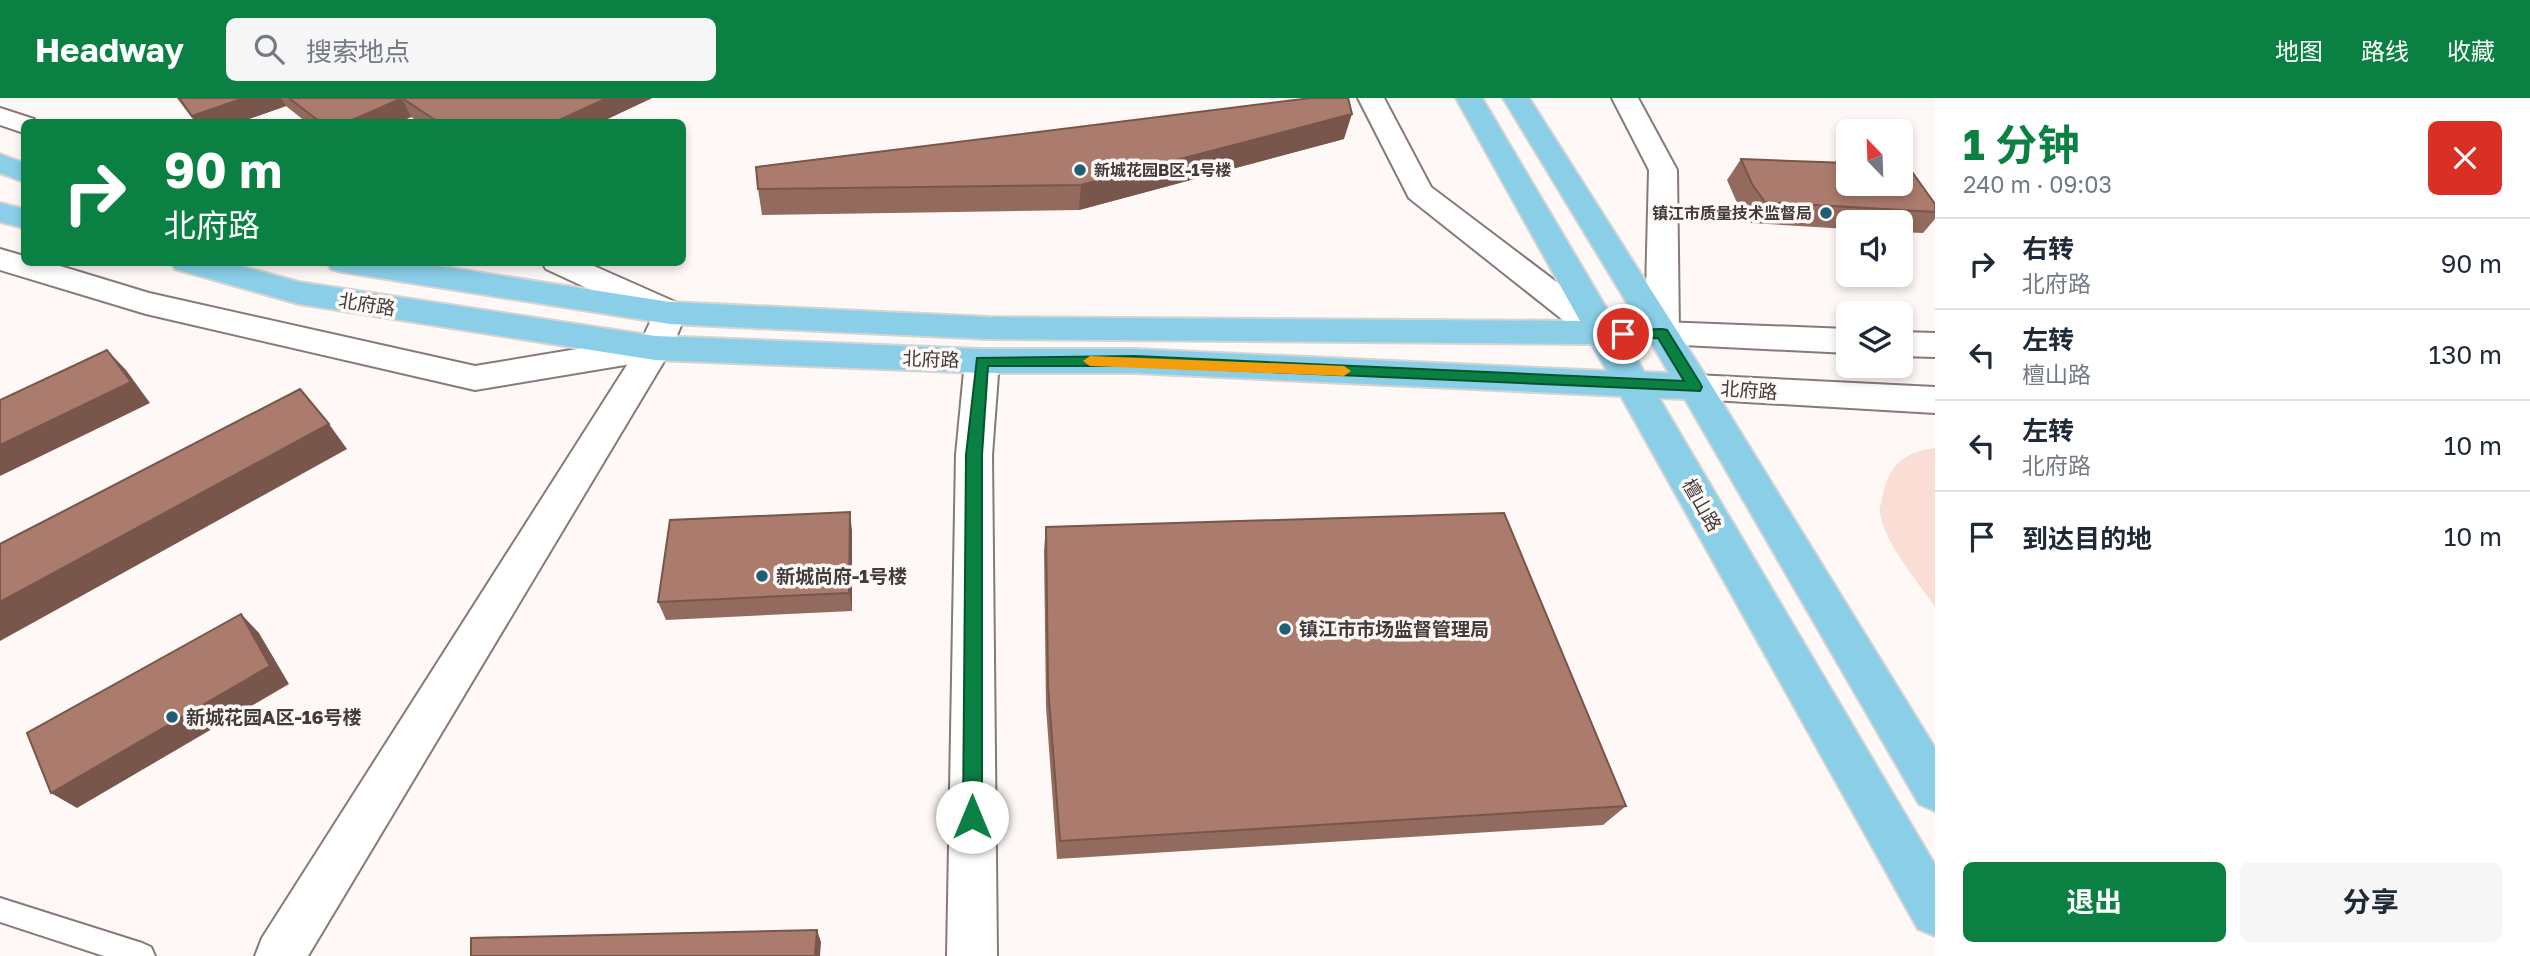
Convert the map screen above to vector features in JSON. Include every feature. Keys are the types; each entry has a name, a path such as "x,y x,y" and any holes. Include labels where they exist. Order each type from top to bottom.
{"main road":[{"name":"檀山路","path":"1469,98 1935,912"},
{"path":"1516,98 1695,387 1935,789"},
{"path":"0,163 21,172"},
{"path":"0,212 21,218"},
{"name":"北府路","path":"201,266 299,293 982,361 1135,361 1695,387"},
{"name":"北府路","path":"361,266 662,331 989,328 1604,335 1662,333"}],"street":[{"path":"1371,98 1419,192 1604,335"},
{"path":"1625,98 1663,170 1662,333"},
{"path":"0,116 21,124"},
{"path":"0,259 21,265"},
{"path":"23,266 146,303 475,378 662,331"},
{"path":"563,266 662,331"},
{"path":"280,956 662,331"},
{"name":"北府路","path":"1662,333 1836,340"},
{"path":"1913,344 1935,345"},
{"path":"972,956 974,455 982,361"},
{"name":"北府路","path":"1695,387 1935,400"}],"lane":[{"path":"0,911 142,956"}],"shaded area":[{"path":"1935,448 1935,607 1889,539 1880,511 1888,478 1898,463 1914,453"}],"building":[{"path":"179,98 244,98 192,116"},
{"path":"289,98 402,98 355,119 316,119"},
{"path":"402,98 607,98 562,119 434,119"},
{"path":"1311,98 1348,98 1352,114 1081,185 758,189 756,167"},
{"path":"1741,159 1836,163 1836,196 1913,196 1913,173 1935,204 1935,212 1765,202 1752,184"},
{"path":"107,350 131,382 0,445 0,400"},
{"path":"300,389 329,424 0,602 0,544"},
{"name":"新城尚府-1号楼","path":"850,512 849,593 658,602 670,520"},
{"name":"镇江市市场监督管理局","path":"1504,513 1626,806 1060,841 1048,686 1046,527"},
{"path":"241,614 270,666 51,793 27,733"},
{"path":"817,930 815,956 471,956 471,938"}],"slow traffic":[{"path":"1090,361 1344,371"}],"place":[{"name":"新城花园B区-1号楼","path":"1080,170"},
{"name":"镇江市质量技术监督局","path":"1826,213"},
{"name":"新城尚府-1号楼","path":"762,576"},
{"name":"镇江市市场监督管理局","path":"1285,629"},
{"name":"新城花园A区-16号楼","path":"172,717"}],"route":[{"path":"972,817 974,455 982,361 1135,361 1695,387 1662,333 1623,334"}]}
